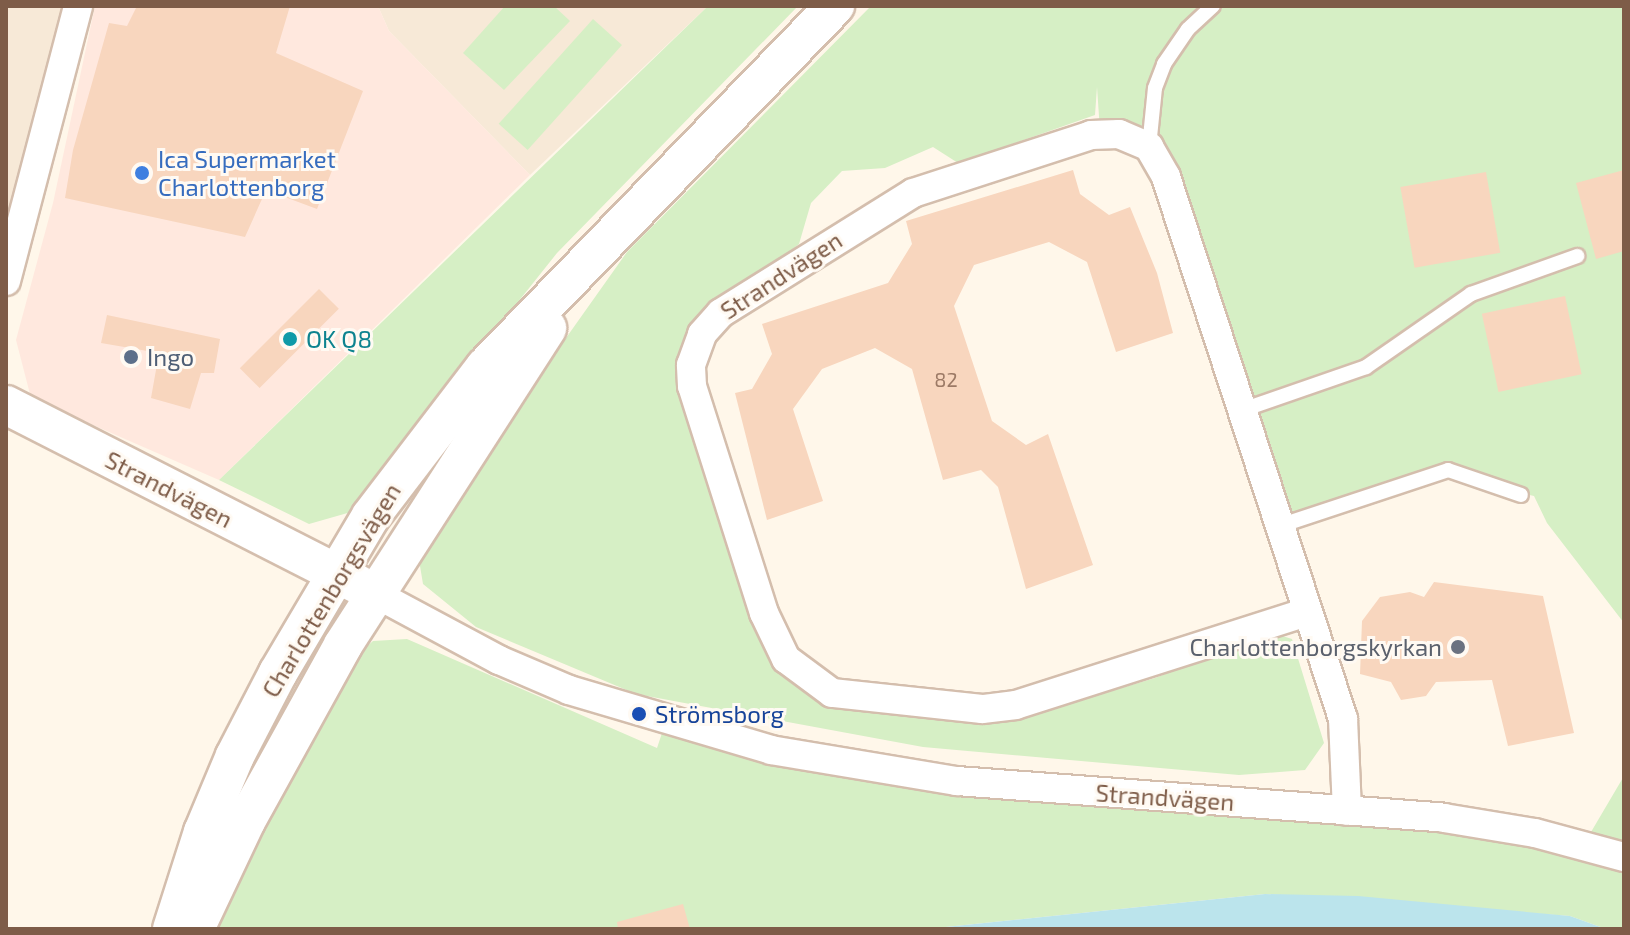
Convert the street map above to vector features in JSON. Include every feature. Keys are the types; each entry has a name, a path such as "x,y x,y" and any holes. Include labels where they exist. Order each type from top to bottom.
{"main road":[{"name":"Charlottenborgsvägen","path":"172,929 203,832 235,756 336,572 371,516 485,367 835,6"},
{"name":"Charlottenborgsvägen","path":"195,929 246,821 374,593 593,259"},
{"name":"Strandvägen","path":"6,405 374,593"}],"street":[{"path":"6,281 78,6"},
{"name":"Strandvägen","path":"1149,147 1119,134 1091,135 913,193 710,321 691,365 692,386 764,613 786,659 832,693 982,709 1016,705 1307,612"},
{"path":"1149,147 1166,177 1343,719 1347,811"},
{"name":"Strandvägen","path":"374,593 499,660 569,690 771,750 902,776 1499,826 1624,857"}],"lane":[{"path":"1149,147 1155,88 1164,64 1188,29 1213,6"},
{"path":"1242,410 1366,367 1471,294 1577,256"},
{"path":"1279,526 1448,470 1521,495"}],"shaded area":[{"path":"6,6 81,6 6,259"},
{"path":"95,6 378,6 389,31 530,175 219,480 31,398 16,340 53,203"},
{"path":"378,6 708,6 530,175 389,31"}],"green space":[{"path":"505,6 554,6 570,21 504,90 463,53"},
{"path":"708,6 798,6 557,253 351,512 309,524 219,480"},
{"path":"871,6 1624,6 1624,623 1547,523 1534,496 1427,471 1270,520 1149,148 1100,131 1097,87 1095,115 958,163 933,147 885,168 842,171 811,203 799,244 755,280 682,388 692,438 764,649 791,681 828,701 943,719 1024,717 1155,678 1273,633 1292,639 1324,743 1305,770 1239,775 923,747 636,694 476,627 423,584 419,560 456,493 627,252"},
{"path":"593,19 622,45 528,150 499,124"},
{"path":"407,639 657,748 665,724 1085,791 1271,806 1581,849 1624,776 1624,929 1606,929 1570,916 1265,894 926,929 213,929 340,670 373,641"}],"water":[{"path":"1265,894 1358,896 1570,916 1606,929 926,929"}],"building":[{"path":"137,6 290,6 276,53 363,91 317,209 266,190 245,237 65,198 73,150 109,23 127,26"},
{"path":"1073,170 1080,194 1109,215 1130,207 1157,273 1173,333 1116,352 1087,262 1049,242 974,265 954,306 992,421 1026,445 1048,434 1093,565 1026,589 998,487 981,470 943,480 912,369 875,348 822,369 793,409 823,501 767,520 735,393 752,389 772,354 762,324 888,283 912,244 906,221"},
{"path":"1624,170 1624,251 1596,259 1576,183"},
{"path":"1486,172 1500,253 1415,268 1400,187"},
{"name":"OK Q8","path":"319,289 339,309 260,388 240,368"},
{"path":"1565,296 1582,374 1498,392 1482,314"},
{"path":"107,315 220,339 214,373 201,373 190,409 151,398 159,353 101,343"},
{"name":"Charlottenborgskyrkan","path":"1434,582 1543,596 1574,733 1508,746 1492,680 1436,682 1426,696 1401,700 1391,682 1360,674 1362,621 1380,597 1410,592 1424,597"},
{"path":"683,904 690,929 618,929 617,922"}],"place":[{"name":"Ica Supermarket Charlottenborg","path":"142,173"},
{"name":"OK Q8","path":"290,339"},
{"name":"Ingo","path":"131,357"},
{"name":"Charlottenborgskyrkan","path":"1458,647"},
{"name":"Strömsborg","path":"639,714"}]}
